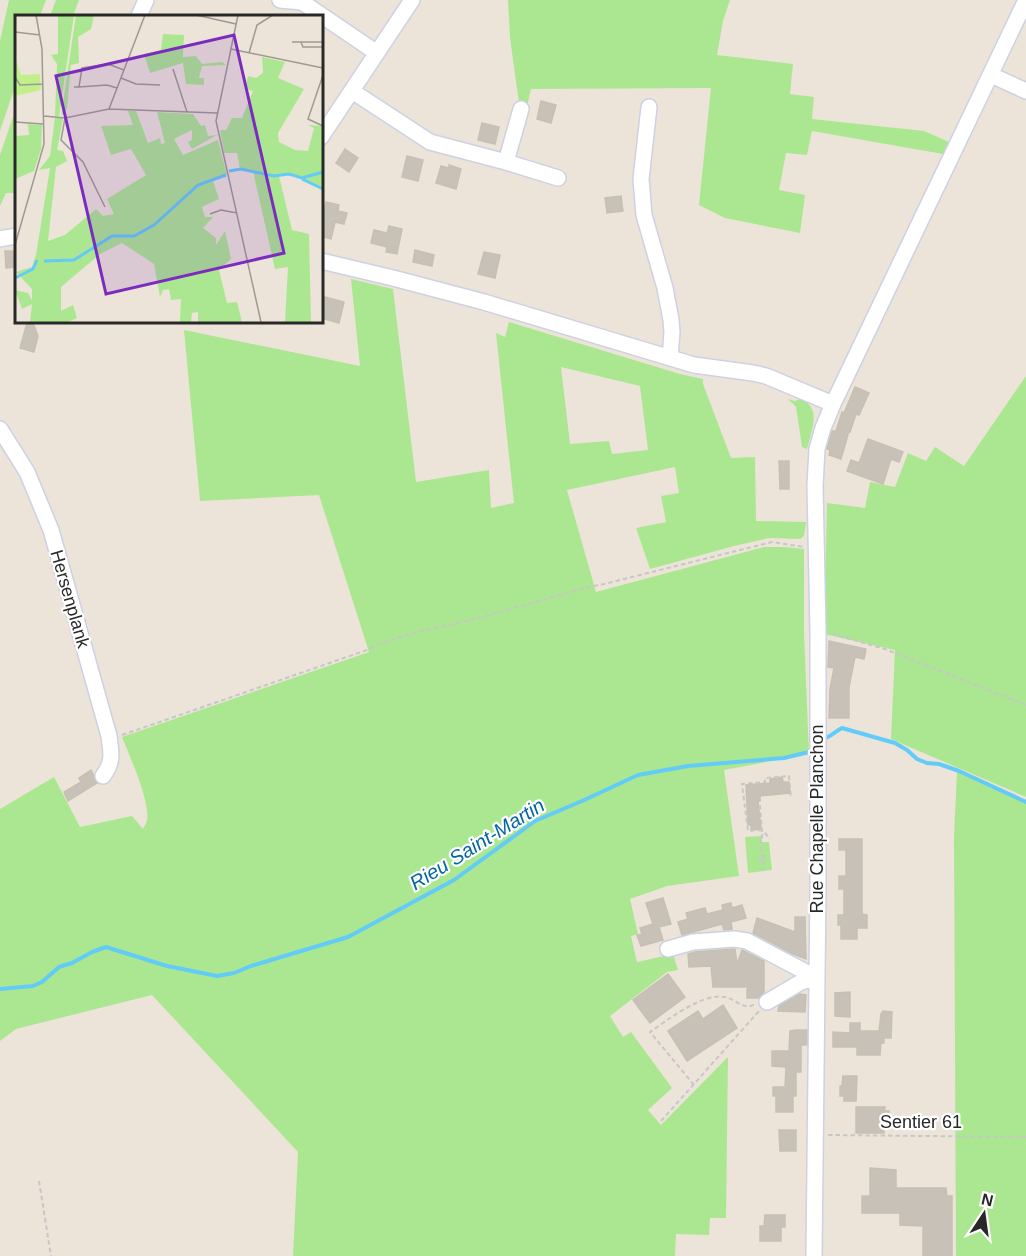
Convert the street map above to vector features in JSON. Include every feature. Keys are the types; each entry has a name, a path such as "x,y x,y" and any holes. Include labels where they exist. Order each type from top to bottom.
{"street":[{"path":"139,15 146,0"},
{"path":"280,0 302,2 321,15"},
{"path":"322,136 412,0"},
{"name":"Rue Chapelle Planchon","path":"814,1256 817,978 818,631 815,485 817,449 833,404 1026,0"},
{"path":"322,16 377,53"},
{"path":"991,75 1026,92"},
{"path":"352,91 430,142 558,178"},
{"path":"649,107 641,179 644,215 665,288 671,320 670,358"},
{"path":"507,162 521,109"},
{"path":"0,239 15,236"},
{"path":"322,261 484,302 694,365 766,376 833,404"},
{"name":"Hersenplank","path":"0,429 27,472 51,530 109,736 110,767 103,776"},
{"path":"668,949 693,942 741,940 817,978"},
{"path":"767,1002 801,982 817,978"}],"path":[{"path":"109,736 114,738 377,645 589,587 772,542 816,549"},
{"path":"818,631 885,649 1026,705"},
{"path":"770,839 762,831 748,831 742,784 765,783 765,778 789,776 791,798"},
{"path":"760,805 763,870"},
{"path":"694,1085 650,1032 692,1004 714,997 727,997 746,1006 767,1002"},
{"path":"661,1121 767,1002"},
{"name":"Sentier 61","path":"816,1135 1026,1137"},
{"path":"39,1181 51,1256"}],"green space":[{"path":"9,0 46,0 40,15 15,15 15,87 0,131 0,41"},
{"path":"56,0 79,0 73,15 50,15"},
{"path":"508,0 730,0 723,21 717,55 793,64 790,94 814,97 812,119 924,131 949,142 943,154 812,131 807,155 786,153 779,190 805,195 800,233 725,218 699,205 711,88 531,89 527,106 519,103 510,38"},
{"path":"15,111 15,193 6,193 0,206 0,155"},
{"path":"351,279 393,289 416,482 489,470 491,508 514,503 496,333 505,337 509,322 703,379 731,458 755,457 756,521 806,522 804,536 800,539 769,538 650,569 636,528 666,522 661,496 679,493 675,467 567,490 596,592 764,547 804,549 804,633 809,754 724,770 739,876 667,886 630,899 638,934 631,936 637,962 673,954 678,970 667,972 610,1016 623,1037 631,1032 672,1088 648,1110 661,1125 728,1057 726,1218 710,1218 709,1235 676,1234 675,1256 293,1256 298,1152 152,995 16,1029 0,1041 0,809 54,777 80,827 132,816 143,829 147,822 146,803 122,737 369,652 319,495 200,501 184,330 360,366","holes":["561,367 640,386 648,450 612,454 609,441 570,444"]},
{"path":"1026,376 1026,797 891,739 895,650 824,634 827,503 865,508 870,482 895,487 908,453 926,461 935,447 964,466"},
{"path":"788,399 795,401 800,399 811,408 814,420 807,449 802,447 796,407"},
{"path":"957,772 1026,802 1026,1256 956,1256 954,836"},
{"path":"761,836 762,842 769,842 772,870 748,873 745,837"}],"building":[{"path":"541,101 556,105 551,123 537,119"},
{"path":"482,123 499,127 495,144 478,140"},
{"path":"345,149 358,158 349,172 336,163"},
{"path":"407,156 423,160 418,181 402,177"},
{"path":"449,165 461,169 456,189 436,183 441,166 449,168"},
{"path":"621,196 623,211 607,213 605,198"},
{"path":"326,202 339,205 338,211 347,213 344,224 335,222 331,239 322,236 322,220"},
{"path":"389,226 402,229 397,254 386,252 387,247 371,243 374,230 387,233"},
{"path":"415,250 434,255 432,266 413,262"},
{"path":"5,251 15,251 15,267 6,268"},
{"path":"484,252 500,255 495,278 478,274"},
{"path":"322,296 344,302 339,323 322,318"},
{"path":"27,323 34,325 38,336 34,352 20,348"},
{"path":"855,387 869,393 859,415 856,414 841,459 829,455 830,450 827,449 832,431 836,431 842,412 844,413"},
{"path":"868,439 903,452 899,462 891,459 883,484 847,471 851,460 859,463"},
{"path":"779,461 789,461 789,489 780,489"},
{"path":"829,641 866,649 864,659 855,657 849,687 849,718 829,718 830,689 834,668 828,667"},
{"path":"91,770 97,783 68,801 64,792 81,782 79,778"},
{"path":"782,777 783,782 789,782 790,793 760,796 760,801 758,801 761,829 751,830 751,825 748,825 746,785 770,783 770,779"},
{"path":"839,839 862,839 862,914 867,915 867,928 857,928 857,939 841,939 841,925 838,925 838,915 844,915 844,889 839,889 839,876 846,876 846,850 839,850"},
{"path":"663,898 671,924 659,927 663,940 641,946 637,935 642,934 640,928 653,924 646,903"},
{"path":"731,903 732,908 742,905 746,918 731,922 732,929 724,930 722,924 682,935 678,922 688,919 686,913 705,908 707,914 723,910 722,905"},
{"path":"795,917 805,917 806,959 753,933 757,918 795,932"},
{"path":"735,949 737,964 742,950 764,961 764,992 758,998 747,998 747,989 751,987 713,987 711,966 689,967 688,954"},
{"path":"668,974 685,997 650,1023 633,1000"},
{"path":"850,992 850,1017 835,1016 835,993"},
{"path":"800,994 806,995 805,1012 778,1011 779,1006"},
{"path":"723,1005 737,1028 687,1061 668,1031 698,1011 703,1019"},
{"path":"883,1011 892,1012 891,1038 884,1038 880,1055 857,1055 857,1047 833,1047 833,1032 850,1033 850,1023 860,1023 860,1031 879,1031"},
{"path":"807,1030 807,1045 801,1045 801,1072 796,1072 793,1112 776,1112 776,1096 773,1096 773,1087 785,1087 786,1067 772,1066 772,1051 789,1051 790,1031"},
{"path":"843,1076 857,1076 856,1101 844,1101 844,1096 840,1096"},
{"path":"856,1107 885,1107 884,1111 889,1111 889,1123 884,1123 884,1133 856,1133"},
{"path":"779,1130 796,1130 796,1151 780,1151"},
{"path":"870,1168 896,1170 896,1188 946,1188 947,1196 952,1196 952,1256 923,1256 923,1226 900,1225 900,1213 862,1213 862,1196 870,1196"},
{"path":"765,1215 785,1215 785,1227 781,1227 781,1241 760,1241 760,1226 764,1226"}],"waterway":[{"name":"Rieu Saint-Martin","path":"826,738 842,728 895,743 917,759 959,771 1026,802"},
{"name":"Rieu Saint-Martin","path":"0,989 33,986 42,982 59,967 106,947 167,966 217,976 234,973 348,937 454,880 535,821 638,775 688,766 784,758 809,752"}]}
